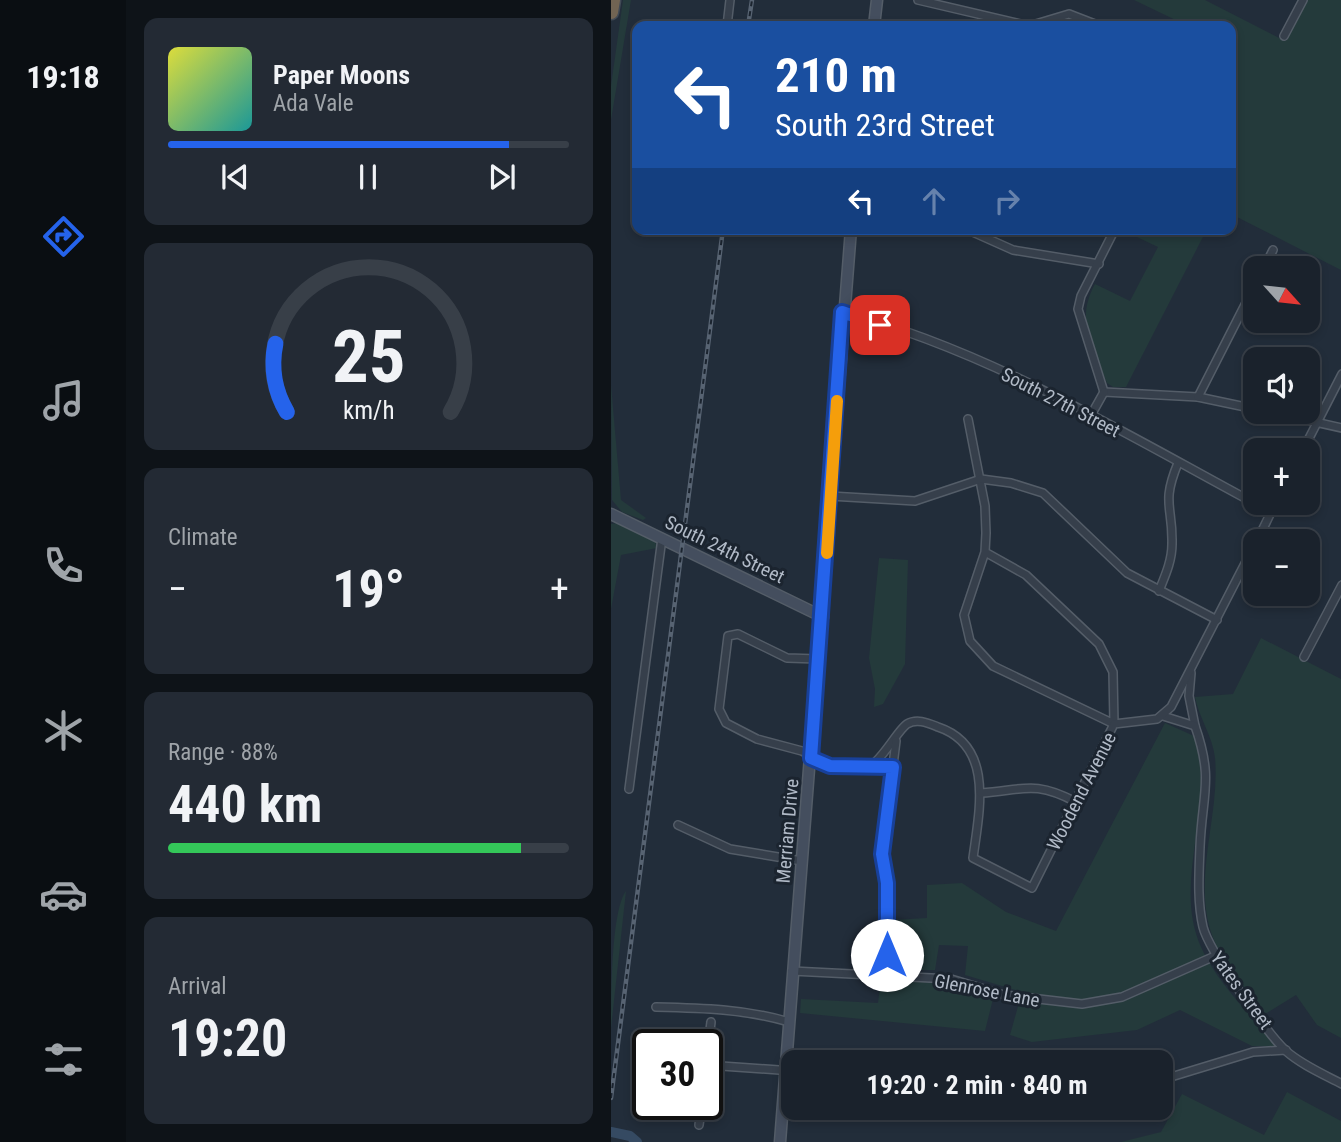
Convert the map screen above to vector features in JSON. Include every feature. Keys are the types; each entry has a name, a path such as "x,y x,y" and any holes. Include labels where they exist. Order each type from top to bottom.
{"highway":[{"path":"611,12 613,0"}],"main road":[{"path":"875,21 878,0"},
{"name":"Merriam Drive","path":"789,1050 792,971 823,617 842,312 850,235"},
{"name":"South 24th Street","path":"611,514 823,617"},
{"name":"Merriam Drive","path":"780,1142 783,1120"}],"street":[{"path":"728,21 730,0"},
{"path":"918,0 1008,21"},
{"path":"1284,36 1303,0"},
{"path":"1047,21 1069,15 1086,21"},
{"path":"979,235 1012,250 1099,264"},
{"path":"1091,417 1104,392 1078,309 1081,296 1112,235"},
{"path":"1270,256 1273,250"},
{"path":"1198,397 1243,309"},
{"name":"South 27th Street","path":"842,312 959,352 1091,417 1243,497"},
{"path":"1320,416 1341,374"},
{"path":"1104,392 1198,397 1243,406"},
{"path":"968,419 985,506 985,552 964,615 965,630 979,654 993,666 1114,724 1113,672 1099,644 1026,575 985,552"},
{"path":"1320,423 1341,428"},
{"path":"1159,591 1169,565 1172,542 1168,487 1178,463"},
{"path":"830,496 915,501 981,479 1011,483 1043,493 1087,533 1108,558 1127,573 1217,620"},
{"path":"629,789 662,538"},
{"path":"1195,726 1163,716 1191,669 1243,568"},
{"path":"1305,657 1341,585"},
{"path":"818,659 787,658 738,634 728,636 719,709 726,723 757,739 802,751 830,766 893,767"},
{"name":"Yates Street","path":"1191,669 1189,696 1205,755 1208,782 1200,844 1199,903 1203,930 1215,956 1286,1050"},
{"name":"Woodend Avenue","path":"981,793 973,858 1032,888 1114,724 1163,716"},
{"path":"873,765 896,740 906,724 920,720 943,728 965,743 977,761 981,793 1028,786 1051,789 1076,802"},
{"path":"887,975 887,883 882,854 896,740"},
{"path":"678,825 730,849 802,861"},
{"name":"Glenrose Lane","path":"792,971 951,979 1004,995 1082,1004 1122,998 1215,956"},
{"path":"656,1007 727,1009 761,1013 789,1022"},
{"path":"710,1029 711,1022"},
{"path":"1173,1076 1253,1052 1286,1050 1341,1084"},
{"path":"723,1066 781,1070"},
{"path":"699,1120 699,1125"}],"green space":[{"path":"623,0 631,0 611,120 611,86"},
{"path":"1134,0 1205,0 1285,41 1307,0 1341,0 1341,270 1320,259 1320,256 1314,256 1236,217 1236,21 1178,21"},
{"path":"1133,235 1204,235 1126,387 1113,387 1107,383 1088,334 1086,310 1089,297 1095,284 1130,301 1158,247"},
{"path":"611,385 621,500 646,518 643,520 622,512 612,500"},
{"path":"618,523 655,541 657,548 621,555 611,609 611,524"},
{"path":"879,558 908,560 905,664 883,704 874,707 875,689 869,658"},
{"path":"1261,638 1341,679 1341,1038 1317,1025 1296,995 1265,1014 1220,952 1210,929 1205,887 1216,779 1215,758 1195,697 1233,694"},
{"path":"1165,723 1194,736 1200,762 1201,788 1191,895 1193,921 1201,947 1225,986 1276,1046 1252,1046 1180,1010 1137,1030 1032,1042 1010,1035 1022,992 965,975 968,946 939,945 935,970 901,970 895,967 892,920 927,918 927,885 962,883 1006,912 1056,931"},
{"path":"626,891 611,1028 617,916"},
{"path":"881,978 938,982 994,995 985,1031 800,1013 801,999 878,1003"},
{"path":"1287,1092 1341,1121 1341,1142 1121,1142 1161,1132 1168,1120 1173,1120 1173,1110 1182,1094 1264,1135"}],"waterway":[{"path":"611,1132 630,1136 637,1142"}],"railway":[{"path":"749,21 752,0"},
{"path":"611,1098 722,235"}],"slow traffic":[{"path":"827,553 837,401"}],"route":[{"path":"880,325 842,312 823,617 811,758 830,766 893,767 882,854 887,883 887,955"}]}
